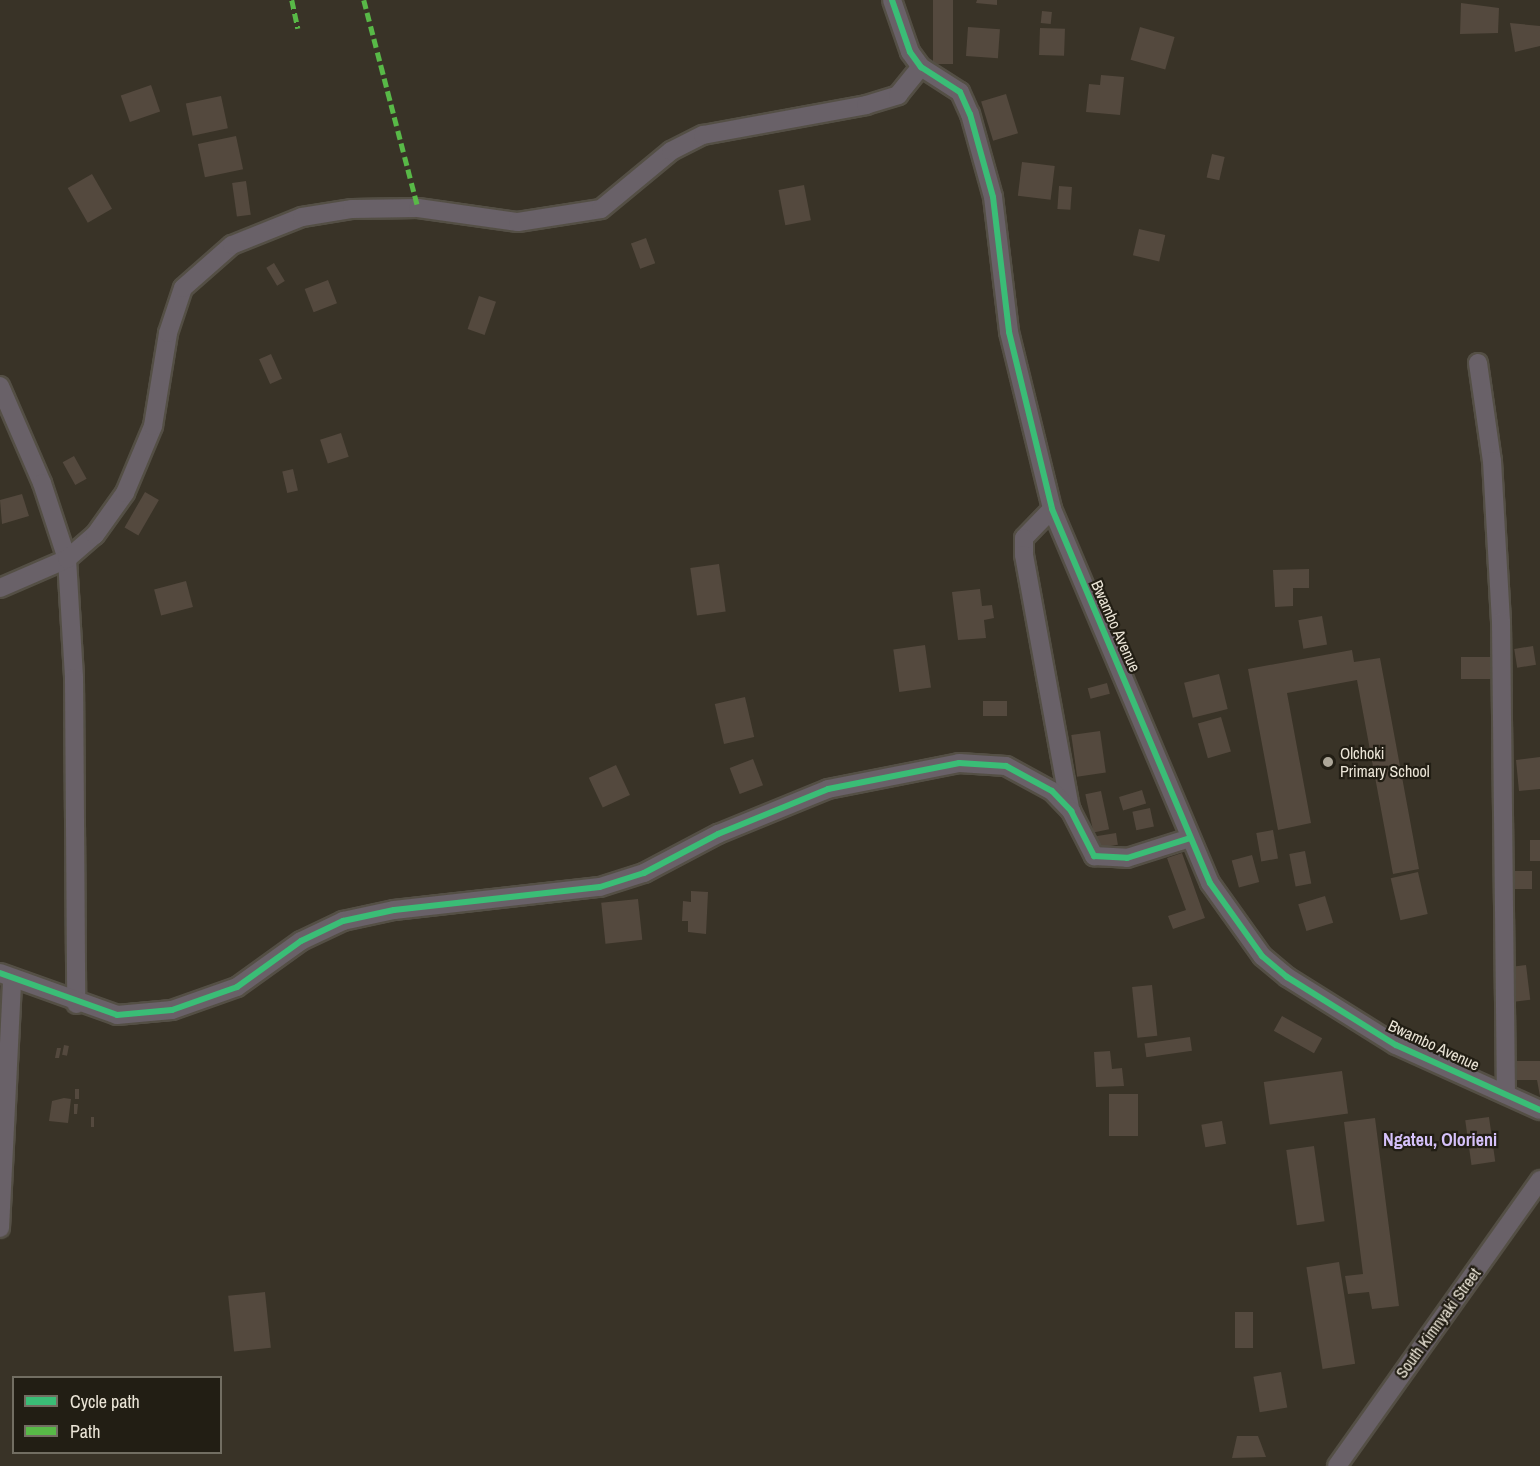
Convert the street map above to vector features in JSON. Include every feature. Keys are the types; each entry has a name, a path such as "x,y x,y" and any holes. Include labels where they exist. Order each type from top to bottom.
{"street":[{"name":"Bwambo Avenue","path":"892,0 902,35 921,66 960,92 980,145 993,197 1009,332 1052,509 1210,883 1237,922 1287,978 1396,1045 1540,1110"},
{"path":"0,588 67,559 95,535 140,464 183,288 232,245 302,217 352,209 418,208 518,222 601,209 671,151 703,135 866,105 898,95 921,66"},
{"path":"1478,363 1492,461 1501,622 1506,1094"},
{"path":"0,386 42,483 67,559 74,678 76,1004"},
{"path":"1052,509 1024,538 1024,555 1071,811 1085,848 1109,860 1149,854 1190,838"},
{"path":"0,1228 6,976 76,1004 117,1015 172,1010 237,987 317,931 343,921 394,909 561,893 617,882 779,807 842,785 982,761 1032,777 1071,811"},
{"name":"South Kimnyaki Street","path":"1337,1466 1540,1180"}],"building":[{"path":"933,0 953,0 953,64 933,64"},
{"path":"977,0 997,0 997,5 976,3"},
{"path":"1461,3 1499,8 1498,33 1460,34"},
{"path":"1042,11 1052,12 1051,24 1041,23"},
{"path":"1510,23 1540,26 1540,46 1515,52"},
{"path":"968,27 1000,29 998,58 966,56"},
{"path":"1140,27 1175,37 1165,70 1131,60"},
{"path":"1040,28 1065,29 1064,56 1039,55"},
{"path":"1101,75 1124,77 1120,115 1086,112 1089,84 1100,85"},
{"path":"151,85 160,111 130,122 121,95"},
{"path":"1006,94 1018,133 993,141 981,102"},
{"path":"221,96 228,128 193,136 186,103"},
{"path":"236,136 243,169 205,177 198,144"},
{"path":"1212,154 1225,157 1219,180 1207,177"},
{"path":"1022,162 1055,166 1051,200 1018,196"},
{"path":"92,174 112,209 88,223 68,188"},
{"path":"246,181 251,215 237,217 232,183"},
{"path":"804,185 811,220 785,225 778,190"},
{"path":"1059,186 1072,187 1070,210 1057,209"},
{"path":"1139,229 1165,235 1159,261 1133,255"},
{"path":"646,238 655,263 640,269 631,243"},
{"path":"274,263 285,281 277,286 266,268"},
{"path":"328,280 337,303 314,312 305,289"},
{"path":"479,296 496,302 485,335 468,329"},
{"path":"271,354 282,379 270,384 259,359"},
{"path":"341,433 349,457 328,464 320,440"},
{"path":"74,456 87,479 75,485 63,462"},
{"path":"293,469 298,490 287,493 282,471"},
{"path":"145,492 159,500 138,536 125,528"},
{"path":"22,494 29,516 2,524 0,500"},
{"path":"719,564 726,612 697,616 690,568"},
{"path":"1309,569 1309,588 1293,588 1293,606 1275,607 1273,570"},
{"path":"186,581 193,607 161,616 154,590"},
{"path":"980,589 982,606 992,605 994,618 984,620 986,638 958,640 952,592"},
{"path":"1322,616 1327,645 1303,649 1298,620"},
{"path":"925,645 931,688 899,692 893,649"},
{"path":"1533,646 1536,665 1517,668 1514,649"},
{"path":"1352,650 1354,662 1380,658 1419,869 1393,874 1357,680 1287,693 1311,823 1278,830 1248,669"},
{"path":"1461,657 1491,657 1491,679 1461,679"},
{"path":"1219,674 1228,709 1193,718 1184,683"},
{"path":"1107,683 1110,694 1091,699 1088,688"},
{"path":"745,697 754,737 724,744 715,704"},
{"path":"983,701 1007,701 1007,716 983,716"},
{"path":"1221,717 1231,752 1208,758 1198,724"},
{"path":"1100,731 1106,773 1077,777 1071,735"},
{"path":"1540,757 1540,789 1519,791 1516,760"},
{"path":"753,759 763,785 740,794 730,768"},
{"path":"616,765 630,795 603,808 589,778"},
{"path":"1142,790 1146,803 1123,810 1119,797"},
{"path":"1101,791 1109,829 1093,832 1085,794"},
{"path":"1150,808 1154,827 1136,830 1132,812"},
{"path":"1273,830 1278,859 1261,862 1256,833"},
{"path":"1116,833 1118,845 1093,849 1091,837"},
{"path":"1530,840 1540,840 1540,861 1530,861"},
{"path":"1305,851 1311,883 1296,886 1289,854"},
{"path":"1182,853 1205,918 1173,929 1168,916 1186,910 1167,858"},
{"path":"1252,855 1259,882 1239,887 1232,860"},
{"path":"1511,871 1532,871 1532,889 1511,889"},
{"path":"1418,872 1428,914 1400,920 1391,878"},
{"path":"691,891 708,892 706,934 688,932 688,921 682,921 683,901 691,902"},
{"path":"1325,896 1333,923 1306,931 1298,904"},
{"path":"638,899 642,940 605,944 601,903"},
{"path":"1526,965 1530,1000 1512,1002 1508,967"},
{"path":"1152,985 1157,1036 1137,1038 1132,987"},
{"path":"1282,1016 1322,1038 1314,1053 1274,1031"},
{"path":"1190,1037 1192,1051 1146,1057 1144,1043"},
{"path":"64,1045 69,1046 67,1056 62,1055"},
{"path":"57,1048 61,1048 59,1058 55,1058"},
{"path":"1110,1051 1112,1069 1122,1068 1124,1086 1096,1087 1094,1052"},
{"path":"1512,1061 1540,1061 1540,1096 1537,1080 1513,1080"},
{"path":"1342,1071 1348,1114 1270,1125 1264,1082"},
{"path":"75,1089 79,1089 79,1099 75,1099"},
{"path":"1109,1094 1138,1094 1138,1136 1109,1136"},
{"path":"71,1099 68,1123 49,1121 52,1101"},
{"path":"74,1104 78,1104 77,1114 74,1114"},
{"path":"91,1117 94,1117 94,1127 91,1127"},
{"path":"1489,1117 1495,1162 1471,1165 1465,1120"},
{"path":"1375,1118 1399,1306 1372,1309 1369,1292 1348,1294 1345,1276 1363,1274 1344,1122"},
{"path":"1222,1121 1226,1144 1205,1147 1201,1125"},
{"path":"1314,1146 1325,1221 1297,1225 1286,1150"},
{"path":"1339,1262 1355,1364 1323,1369 1306,1267"},
{"path":"265,1292 271,1348 234,1352 228,1296"},
{"path":"1235,1312 1253,1312 1253,1348 1235,1348"},
{"path":"1281,1372 1287,1407 1260,1412 1253,1377"},
{"path":"1237,1436 1258,1436 1266,1457 1232,1458"}],"marked path":[{"path":"292,0 298,28"},
{"path":"364,0 418,208"}],"cycle path":[{"path":"892,0 910,52 921,67 960,92 970,114 993,197 1009,332 1052,509 1210,883 1262,956 1287,977 1396,1045 1540,1110"},
{"path":"0,973 117,1015 172,1010 237,987 301,941 343,921 394,910 600,887 644,873 718,834 828,789 959,763 1006,766 1052,791 1071,811 1094,856 1127,858 1190,838"}],"place":[{"name":"Olchoki Primary School","path":"1328,762"}],"district":[{"name":"Ngateu, Olorieni","path":"1440,1140"}]}
